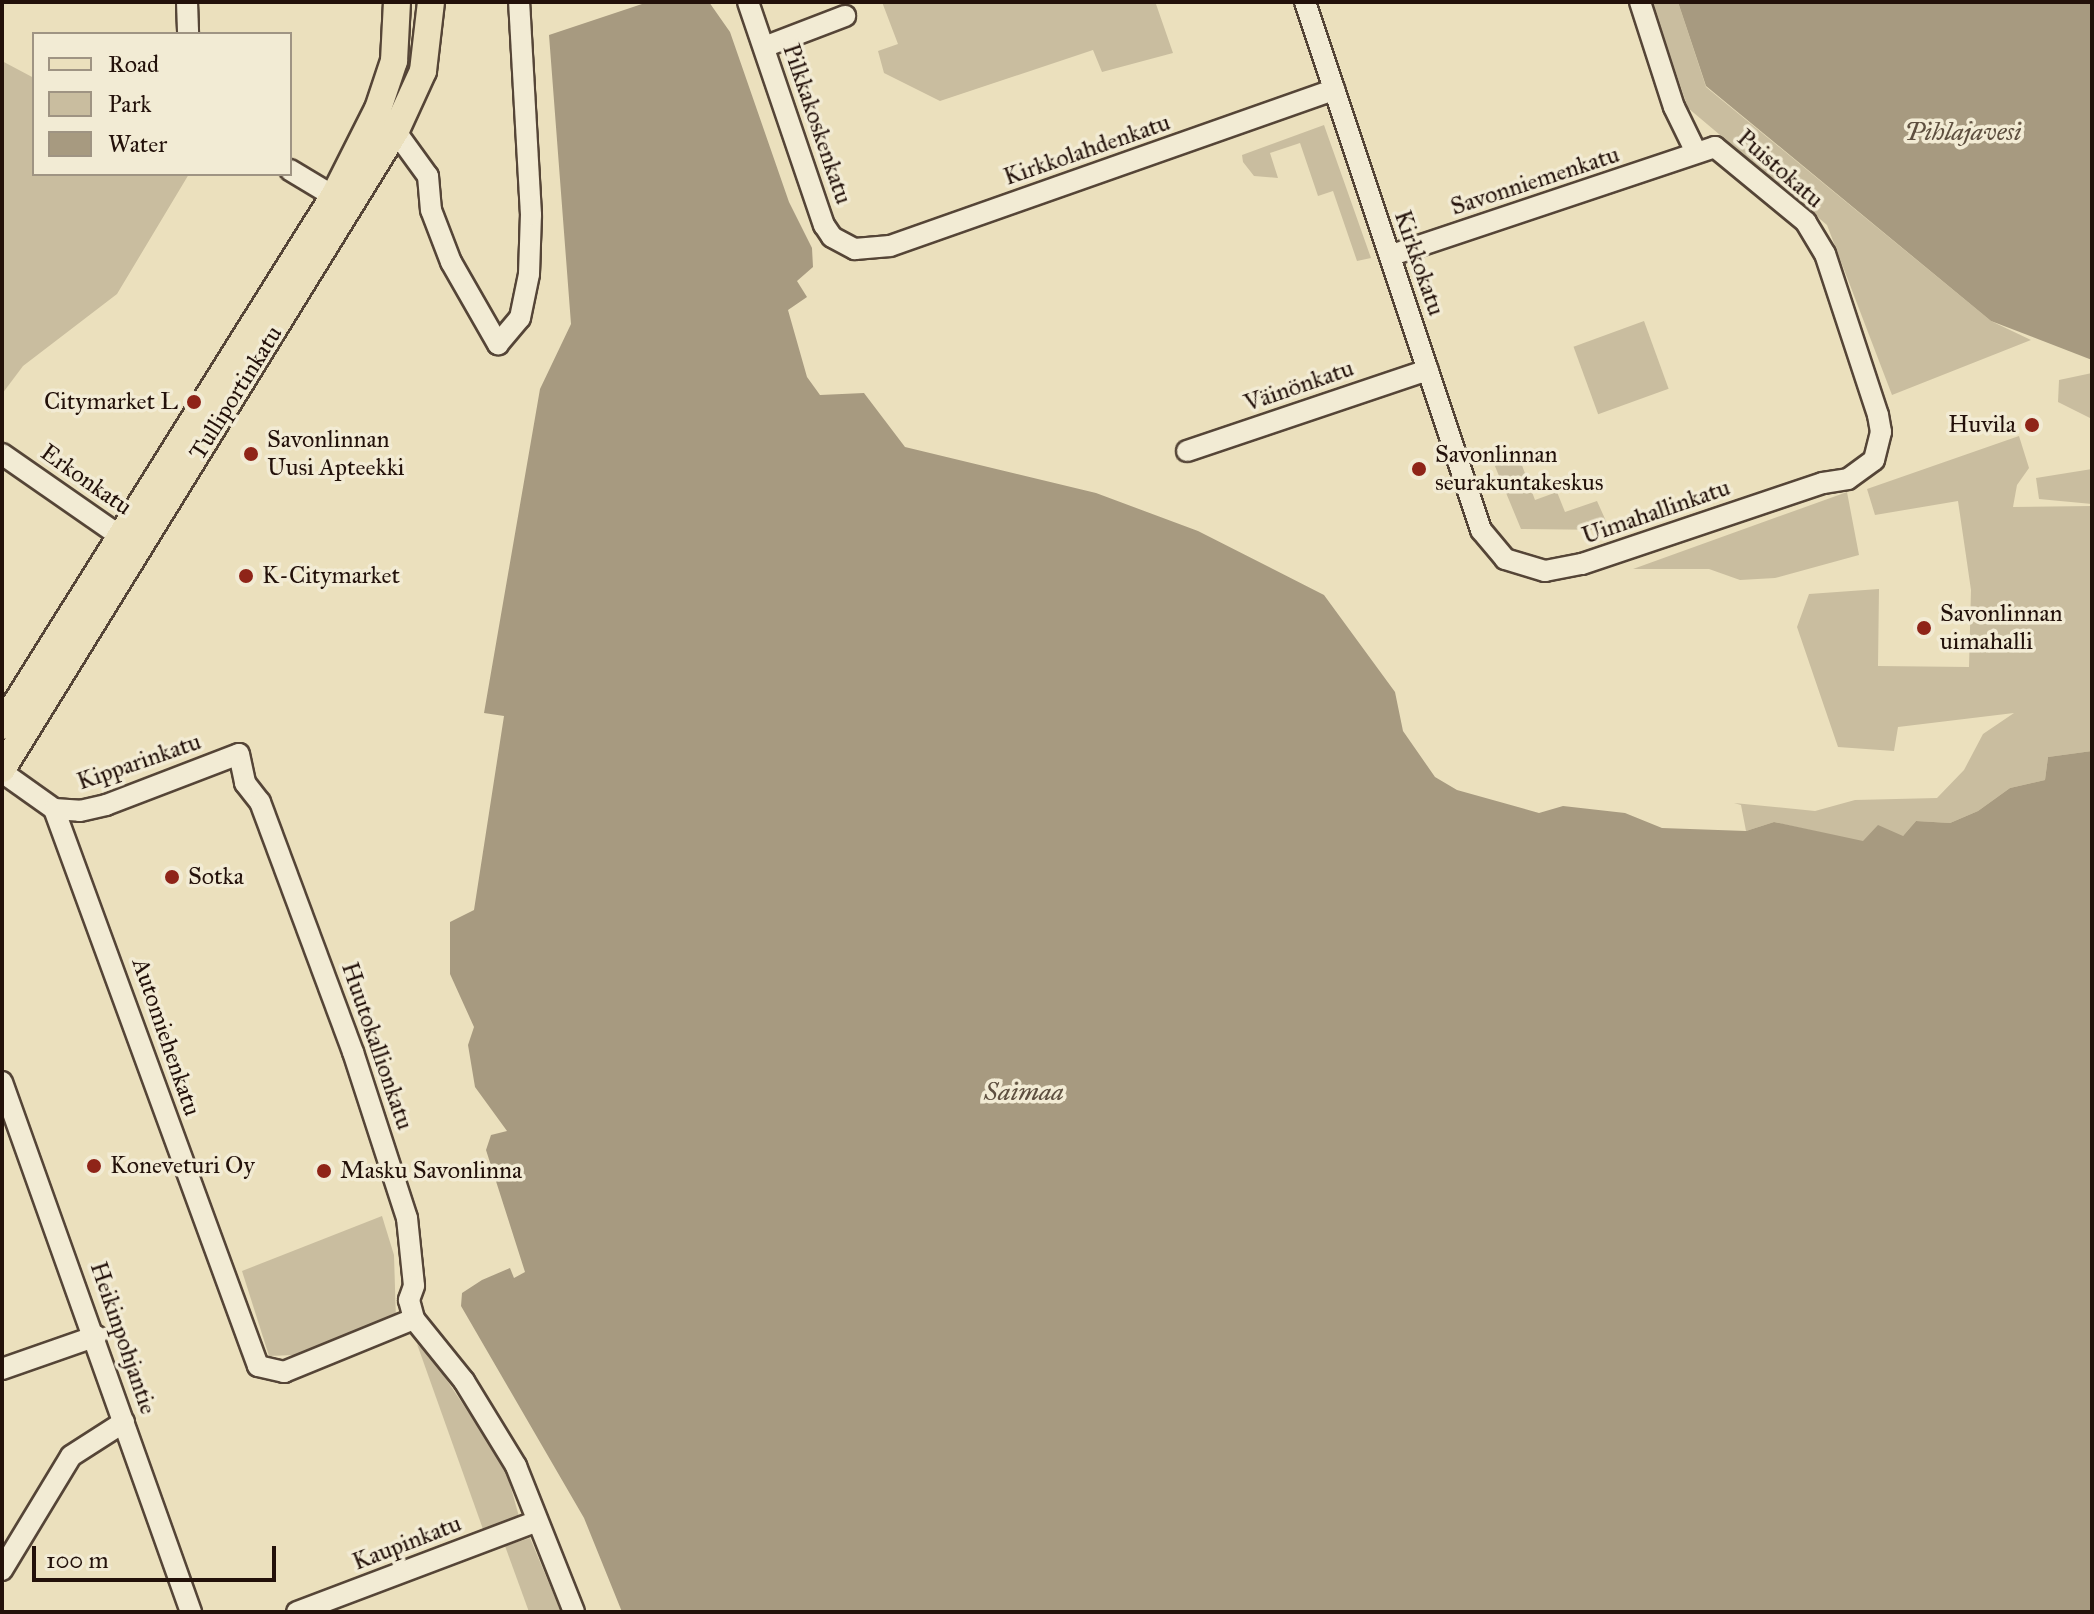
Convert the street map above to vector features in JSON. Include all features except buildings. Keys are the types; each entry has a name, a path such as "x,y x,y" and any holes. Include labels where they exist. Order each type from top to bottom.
{"main road":[{"name":"Tulliportinkatu","path":"343,202 394,61 397,2"},
{"name":"Tulliportinkatu","path":"2,770 130,543 343,202 396,130 423,71 431,2"},
{"name":"Tulliportinkatu","path":"2,726 130,543"}],"street":[{"path":"187,2 188,32"},
{"path":"378,109 428,176 431,210 451,262 498,344 520,318 529,274 531,215 519,2"},
{"name":"Pilkkakoskenkatu","path":"748,2 824,225 855,249"},
{"name":"Kirkkokatu","path":"1305,2 1486,539"},
{"path":"1640,2 1674,107 1695,150"},
{"path":"764,47 845,16"},
{"name":"Kirkkolahdenkatu","path":"855,249 890,246 1334,90"},
{"name":"Puistokatu","path":"1695,150 1715,147 1730,156 1806,222 1825,254 1881,432 1874,460 1848,479"},
{"name":"Savonniemenkatu","path":"1390,256 1661,166 1695,150"},
{"path":"292,171 343,202"},
{"name":"Väinönkatu","path":"1187,451 1428,370"},
{"name":"Erkonkatu","path":"2,454 130,543"},
{"name":"Uimahallinkatu","path":"1486,539 1516,564 1557,570 1848,479"},
{"name":"Kipparinkatu","path":"54,809 80,811 106,805 239,754"},
{"name":"Huutokallionkatu","path":"239,754 245,783 260,802 353,1052 403,1204 414,1319"},
{"path":"2,770 54,809"},
{"name":"Automiehenkatu","path":"54,809 258,1366 284,1372 414,1319"},
{"name":"Heikinpohjantie","path":"2,1082 96,1336 191,1612"},
{"path":"414,1319 464,1381 516,1466 535,1522 574,1612"},
{"path":"2,1369 96,1336"},
{"path":"2,1570 71,1456 98,1434 124,1422"},
{"name":"Kaupinkatu","path":"297,1612 535,1522"}],"green space":[{"path":"882,2 1165,2 1156,4 1173,53 1102,72 1093,50 940,101 884,73 878,51 898,44"},
{"path":"1652,2 1678,2 1706,87 1991,321 2031,340 1892,395 1827,225 1688,108"},
{"path":"2,61 32,77 32,176 188,176 117,294 23,366 2,394"},
{"path":"1324,125 1371,258 1357,261 1333,191 1318,196 1300,143 1270,153 1278,178 1254,176 1243,162 1242,155"},
{"path":"1644,321 1669,389 1598,414 1574,347"},
{"path":"2092,373 2092,419 2058,402 2059,380"},
{"path":"2019,436 2029,468 2017,485 2013,507 2092,506 2092,751 2048,757 2045,780 2010,788 1978,811 1950,823 1916,821 1903,836 1863,842 1774,822 1746,831 1741,805 1734,803 1815,811 1855,800 1937,798 1964,770 1983,734 2014,713 1898,727 1894,751 1838,747 1797,627 1809,594 1879,589 1878,666 1969,667 1971,590 1958,501 1875,515 1867,489"},
{"path":"1517,452 1535,500 1557,492 1565,512 1597,501 1610,530 1521,529 1492,459"},
{"path":"2092,469 2092,504 2039,499 2036,478"},
{"path":"1847,492 1859,555 1775,578 1740,580 1709,569 1633,569"},
{"path":"382,1216 394,1255 396,1321 294,1355 269,1356 242,1271"},
{"path":"417,1344 432,1358 505,1467 520,1520 484,1532"},
{"path":"530,1538 561,1612 529,1612 505,1546"}],"water":[{"name":"Saimaa","path":"648,2 709,2 730,32 789,202 812,248 813,267 797,281 807,297 788,310 807,377 820,395 864,393 905,447 1096,493 1198,531 1324,595 1395,692 1403,731 1435,777 1457,790 1539,813 1563,806 1625,813 1662,828 1746,831 1774,822 1863,841 1878,825 1903,836 1916,821 1950,823 1978,811 2010,788 2045,780 2048,757 2092,751 2092,1612 622,1612 584,1518 461,1306 462,1293 482,1280 510,1268 514,1278 525,1272 486,1150 491,1135 507,1131 475,1087 468,1045 474,1027 450,974 450,922 474,910 504,716 484,713 540,389 571,324 549,35"},
{"name":"Pihlajavesi","path":"1678,2 2092,2 2092,360 1991,321 1706,86"}],"place":[{"name":"Citymarket L","path":"194,402"},
{"name":"Huvila","path":"2032,425"},
{"name":"Savonlinnan Uusi Apteekki","path":"251,454"},
{"name":"Savonlinnan seurakuntakeskus","path":"1419,469"},
{"name":"K-Citymarket","path":"246,576"},
{"name":"Savonlinnan uimahalli","path":"1924,628"},
{"name":"Sotka","path":"172,877"},
{"name":"Koneveturi Oy","path":"94,1166"},
{"name":"Masku Savonlinna","path":"324,1171"}]}
